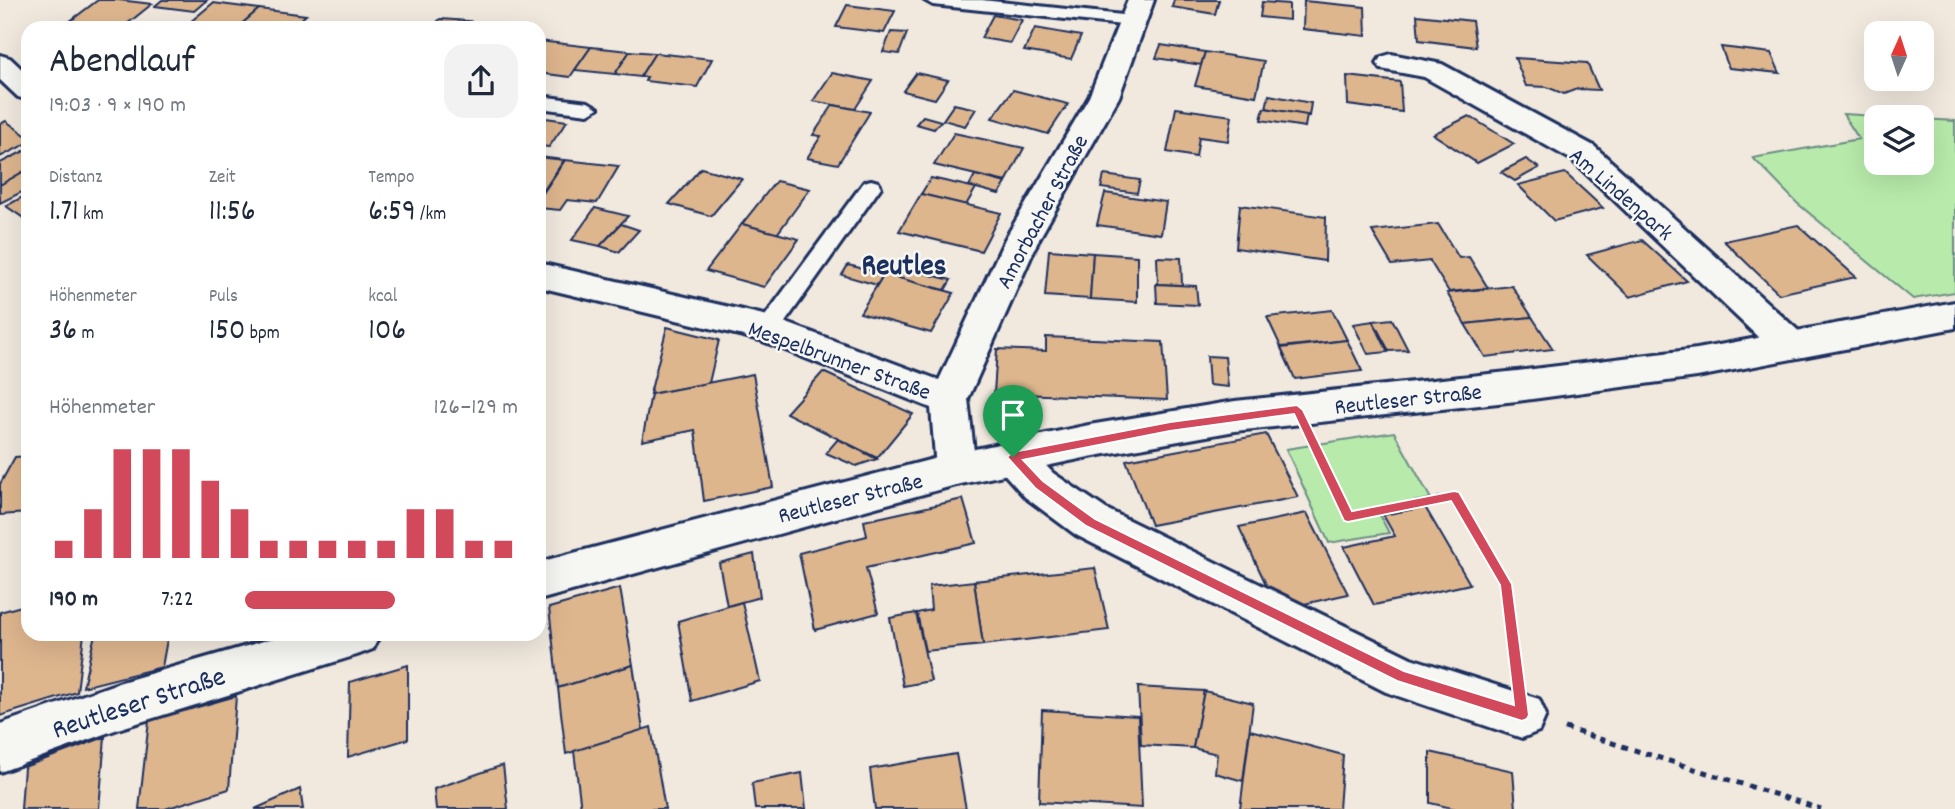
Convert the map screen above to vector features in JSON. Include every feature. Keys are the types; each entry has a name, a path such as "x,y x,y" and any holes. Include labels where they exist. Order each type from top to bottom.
{"street":[{"name":"Amorbacher Straße","path":"949,399 1022,239 1104,97 1136,11"},
{"name":"Am Lindenpark","path":"1391,63 1432,70 1583,153 1790,345"},
{"path":"0,64 21,84"},
{"name":"Mespelbrunner Straße","path":"546,277 768,329 949,399 956,469"},
{"name":"Reutleser Straße","path":"546,579 956,469 1170,426 1698,363 1955,316"},
{"path":"1013,457 1039,485 1091,523 1402,677 1522,715"},
{"name":"Reutleser Straße","path":"0,748 131,702 334,641"}],"lane":[{"name":"Amorbacher Straße","path":"933,0 1136,11"},
{"path":"546,103 588,108"},
{"path":"768,329 871,187"}],"path":[{"path":"1297,410 1348,517 1454,496 1506,584 1522,715 1821,809"}],"green space":[{"path":"1843,114 1864,115 1864,175 1934,175 1934,120 1955,121 1955,292 1913,299 1797,203 1753,158 1859,139"},
{"path":"1394,432 1431,499 1376,508 1389,533 1329,543 1286,449"}],"building":[{"path":"98,0 152,4 131,21 70,21"},
{"path":"162,0 207,0 194,11 155,6"},
{"path":"1174,0 1219,0 1215,14 1172,7"},
{"path":"1304,1 1365,7 1366,36 1303,29"},
{"path":"1262,2 1289,4 1289,20 1260,17"},
{"path":"213,3 259,9 245,21 191,21"},
{"path":"847,5 895,11 884,33 836,27"},
{"path":"259,9 306,15 299,21 245,21"},
{"path":"993,15 1022,20 1010,43 981,38"},
{"path":"1417,15 1472,21 1476,47 1419,40"},
{"path":"440,19 470,21 438,21"},
{"path":"1035,28 1081,36 1071,59 1024,51"},
{"path":"891,32 907,33 899,54 883,52"},
{"path":"546,42 591,47 570,77 546,74"},
{"path":"1161,45 1205,52 1201,65 1156,58"},
{"path":"591,47 630,51 615,74 575,70"},
{"path":"1721,47 1771,53 1780,73 1729,68"},
{"path":"630,51 655,53 640,77 615,74"},
{"path":"1205,52 1264,61 1256,96 1195,86"},
{"path":"655,53 712,59 697,87 645,81 647,77 640,77"},
{"path":"1515,58 1587,63 1599,90 1577,89 1564,94 1547,87 1526,86"},
{"path":"832,73 873,81 855,109 813,101"},
{"path":"916,73 948,80 935,99 903,91"},
{"path":"1347,76 1400,82 1402,112 1348,105"},
{"path":"1013,90 1068,104 1048,134 992,118"},
{"path":"1269,95 1311,103 1309,116 1266,108"},
{"path":"954,104 976,109 965,126 943,120"},
{"path":"833,105 870,112 838,164 807,158 821,136 813,135"},
{"path":"1176,108 1232,116 1228,141 1199,137 1196,157 1167,152"},
{"path":"1264,108 1307,115 1305,127 1261,120"},
{"path":"923,116 941,121 934,129 916,124"},
{"path":"1469,116 1514,144 1477,163 1433,134"},
{"path":"546,118 567,121 549,147 546,147"},
{"path":"6,121 21,132 21,146 0,157 0,124"},
{"path":"954,133 1024,148 1006,182 934,165"},
{"path":"21,152 21,173 0,185 0,163"},
{"path":"546,158 564,160 546,187"},
{"path":"1526,159 1539,168 1515,181 1501,172"},
{"path":"565,160 619,166 597,203 567,200 560,210 546,209 546,188"},
{"path":"701,168 742,179 711,216 669,204"},
{"path":"21,173 21,192 0,203 0,185"},
{"path":"1565,173 1603,208 1554,221 1518,185"},
{"path":"975,175 1006,183 999,194 969,186"},
{"path":"1104,175 1140,180 1137,193 1101,188"},
{"path":"931,178 976,188 966,205 921,194"},
{"path":"776,181 810,189 777,234 742,224"},
{"path":"1105,193 1166,202 1161,234 1097,225"},
{"path":"921,194 1001,213 981,251 899,231"},
{"path":"21,198 21,216 6,206"},
{"path":"1240,205 1326,217 1325,261 1236,248"},
{"path":"595,208 628,216 600,246 572,240"},
{"path":"621,224 639,230 619,252 600,246"},
{"path":"742,224 799,239 764,287 706,271"},
{"path":"1438,224 1459,258 1469,257 1488,288 1449,292 1430,261 1392,265 1372,231"},
{"path":"1798,225 1856,277 1779,294 1724,241"},
{"path":"1642,240 1687,281 1630,297 1587,255"},
{"path":"1049,250 1093,253 1090,299 1045,296"},
{"path":"1093,253 1137,256 1137,302 1090,299"},
{"path":"1157,257 1181,258 1182,285 1158,284"},
{"path":"848,265 884,274 877,285 842,275"},
{"path":"903,268 951,280 945,290 897,278"},
{"path":"884,274 954,293 931,333 860,313"},
{"path":"1156,284 1196,286 1198,305 1157,303"},
{"path":"1512,286 1532,317 1465,324 1447,293"},
{"path":"1332,310 1347,340 1281,347 1267,317"},
{"path":"1532,317 1553,349 1485,357 1465,324"},
{"path":"1392,319 1408,350 1389,351 1373,321"},
{"path":"1373,321 1388,352 1368,354 1353,324"},
{"path":"667,327 719,340 709,383 650,394"},
{"path":"1046,337 1163,342 1167,400 994,393 997,349 1046,351"},
{"path":"1347,340 1362,371 1295,379 1281,348"},
{"path":"1207,356 1225,357 1228,387 1209,385"},
{"path":"823,372 913,414 877,458 786,413"},
{"path":"753,374 773,487 704,501 695,430 642,441 651,394"},
{"path":"1266,434 1298,497 1151,525 1126,460"},
{"path":"838,439 877,459 856,466 826,453"},
{"path":"15,457 21,457 21,514 0,515 0,484"},
{"path":"963,499 976,543 866,568 878,613 815,630 799,553 867,536 864,521"},
{"path":"1425,507 1470,584 1374,605 1344,547 1395,536 1383,515"},
{"path":"1307,513 1348,594 1291,607 1272,597 1239,527"},
{"path":"754,554 760,597 727,606 719,563"},
{"path":"1095,568 1109,630 983,645 974,581"},
{"path":"974,581 983,645 925,651 917,613 931,610 929,586"},
{"path":"620,588 633,665 558,688 549,608"},
{"path":"742,602 760,681 692,701 678,621"},
{"path":"21,606 21,641 83,641 77,692 0,716 0,612"},
{"path":"916,613 931,681 903,686 890,618"},
{"path":"93,641 167,641 162,667 83,687"},
{"path":"408,665 408,739 348,757 350,682"},
{"path":"633,665 643,730 566,754 558,688"},
{"path":"1138,687 1204,691 1193,748 1141,745"},
{"path":"1204,691 1253,703 1243,781 1215,773 1217,754 1193,748"},
{"path":"236,696 229,789 165,809 139,809 149,721"},
{"path":"1042,710 1138,716 1142,808 1039,802"},
{"path":"651,727 665,809 581,809 574,751"},
{"path":"1250,730 1343,755 1339,809 1240,809"},
{"path":"105,737 99,809 21,809 24,767"},
{"path":"1430,752 1513,771 1516,809 1456,809 1430,803"},
{"path":"956,754 966,809 875,809 870,769"},
{"path":"503,765 508,809 436,809 434,789"},
{"path":"802,773 806,809 755,809 752,783"},
{"path":"300,789 303,809 255,809"}],"district":[{"name":"Reutles","path":"904,264"}],"route":[{"path":"1297,410 1348,517 1454,496 1506,584 1522,715 1402,677 1291,624 1195,572 1091,523 1039,485 1013,457 1170,426 1297,410"}]}
